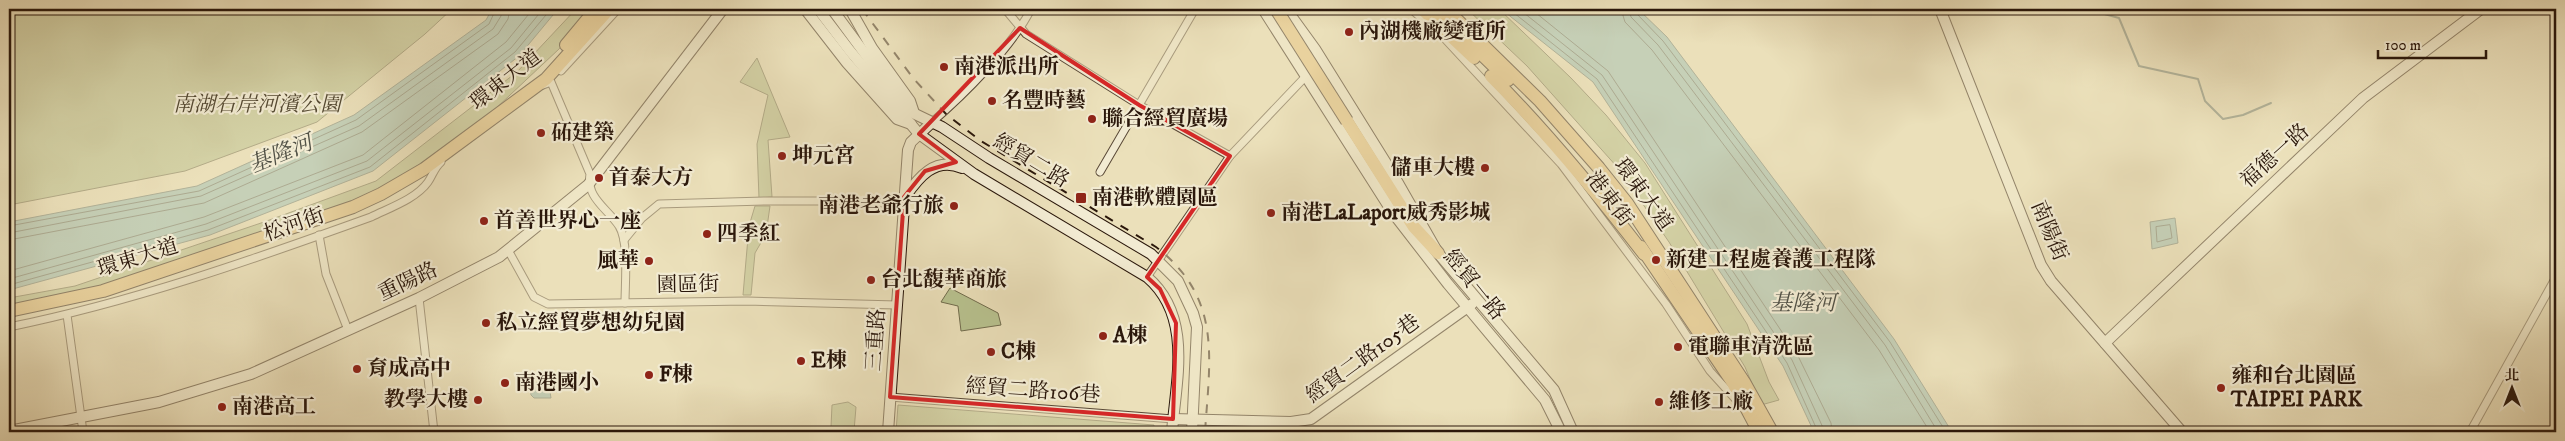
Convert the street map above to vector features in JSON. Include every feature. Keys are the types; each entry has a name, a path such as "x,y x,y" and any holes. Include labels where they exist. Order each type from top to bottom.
{"highway":[{"name":"環東大道","path":"9,311 50,303 133,281 291,228 374,197 417,173 539,75 596,9"},
{"name":"環東大道","path":"9,311 83,296 176,268 353,207 382,194 424,169 546,78 608,9"},
{"path":"1276,9 1414,227 1438,253"},
{"name":"環東大道","path":"1422,9 1537,123 1590,185 1644,254"},
{"path":"1434,9 1535,107 1608,190 1674,282 1687,295"},
{"name":"環東大道","path":"1446,9 1540,101 1600,168 1678,278 1687,295 1744,382 1772,432"},
{"path":"1582,161 1636,234 1644,254 1733,383 1759,432"}],"street":[{"name":"松河街","path":"9,327 67,315 123,300 371,217 409,198 428,182 436,166 522,100 551,82 618,9"},
{"name":"重陽路","path":"9,431 159,402 251,374 480,268 508,250 588,185 723,9"},
{"path":"805,9 847,63 897,119 913,119"},
{"path":"818,9 850,51 913,119"},
{"path":"832,9 913,119"},
{"path":"851,9 872,48 910,101 913,119"},
{"path":"1005,9 1020,28 1139,105 1230,156"},
{"path":"931,123 952,104 1020,28 1031,9"},
{"path":"1100,172 1195,9"},
{"name":"經貿一路","path":"1263,9 1393,213 1467,307 1545,400 1561,432"},
{"name":"經貿一路","path":"1286,9 1321,59 1394,176 1438,253 1554,390 1573,432"},
{"name":"港東街","path":"1411,9 1446,40 1561,164 1666,304 1710,371 1739,404 1752,432"},
{"name":"南陽街","path":"1940,9 2041,265 2051,281 2182,432"},
{"name":"福德一路","path":"2105,343 2363,98 2482,9"},
{"path":"1147,277 1160,261 1230,156 1321,59"},
{"path":"551,82 590,174 588,185 594,197 618,225 624,240 625,303"},
{"name":"經貿二路","path":"913,119 942,127 1078,209 1160,261 1178,281 1193,313 1197,327 1192,432"},
{"name":"經貿二路","path":"913,119 919,134 974,174 1147,277 1160,289 1176,323 1178,351 1172,432"},
{"name":"三重路","path":"888,432 908,150 911,142 931,123"},
{"path":"624,240 642,218 659,204 766,200 904,201 925,171 934,168 957,166 974,174"},
{"path":"319,235 326,274 348,330"},
{"name":"園區街","path":"508,250 534,297 539,302 555,305 747,302 897,305"},
{"path":"2470,432 2556,277"},
{"path":"418,298 434,432"},
{"name":"經貿二路105巷","path":"1173,419 1292,422 1311,419 1476,300"},
{"path":"67,315 83,432"},
{"name":"經貿二路106巷","path":"890,397 1173,419"}],"highlighted area":[{"path":"1020,28 1139,105 1230,156 1147,277 1160,289 1176,323 1173,419 890,397 904,197 925,171 956,162 919,134"}],"green space":[{"name":"南湖右岸河濱公園","path":"9,9 452,9 425,34 317,122 185,171 9,205"},
{"path":"576,9 592,9 559,49 493,111 455,142 369,196 184,263 9,312 9,298 75,286 264,222 376,181 517,72"},
{"path":"1467,9 1499,9 1571,78 1606,115 1645,163 1747,324 1769,382 1779,400 1761,405 1745,367 1669,242 1618,168 1527,66"},
{"path":"757,58 790,137 768,140 772,197 759,198 757,144 768,95 740,82"},
{"path":"755,206 770,206 766,234 755,253 751,295 743,295 749,226"},
{"path":"950,288 998,313 1001,325 961,331 958,306 941,302"},
{"path":"848,402 856,407 854,431 848,432 831,427 832,405"},
{"path":"898,405 1154,425 1154,432 896,432"},
{"path":"1217,424 1303,427 1305,432 1217,432"}],"water":[{"name":"基隆河","path":"492,9 558,9 519,56 373,171 210,235 9,290 9,222 197,186 354,115 486,20"},
{"name":"基隆河","path":"1501,9 1638,9 1667,37 1894,339 1952,432 1814,432 1783,366 1593,82"},
{"path":"2175,218 2178,243 2152,249 2150,222"},
{"path":"547,382 551,398 534,398 531,395 529,383"}],"waterway":[{"path":"2086,9 2119,18 2139,66 2198,79 2205,101 2223,119 2243,115 2271,103"}],"railway":[{"path":"862,9 913,78 947,115 981,141 1156,247 1177,267 1192,287 1202,308 1207,331 1209,379 1205,432"}],"place":[{"name":"內湖機廠變電所","path":"1349,32"},
{"name":"南港派出所","path":"944,67"},
{"name":"名豐時藝","path":"992,101"},
{"name":"聯合經貿廣場","path":"1092,119"},
{"name":"砳建築","path":"541,133"},
{"name":"坤元宮","path":"782,156"},
{"name":"儲車大樓","path":"1485,168"},
{"name":"首泰大方","path":"599,178"},
{"name":"南港軟體園區","path":"1081,198"},
{"name":"南港老爺行旅","path":"954,206"},
{"name":"南港LaLaport威秀影城","path":"1271,213"},
{"name":"首善世界心一座","path":"484,221"},
{"name":"四季紅","path":"707,234"},
{"name":"新建工程處養護工程隊","path":"1656,260"},
{"name":"風華","path":"649,261"},
{"name":"台北馥華商旅","path":"871,280"},
{"name":"私立經貿夢想幼兒園","path":"486,323"},
{"name":"A棟","path":"1103,336"},
{"name":"電聯車清洗區","path":"1678,347"},
{"name":"C棟","path":"991,352"},
{"name":"E棟","path":"801,361"},
{"name":"育成高中","path":"357,369"},
{"name":"F棟","path":"649,375"},
{"name":"南港國小","path":"505,383"},
{"name":"雍和台北園區 TAIPEI PARK","path":"2221,388"},
{"name":"教學大樓","path":"478,400"},
{"name":"維修工廠","path":"1659,402"},
{"name":"南港高工","path":"222,407"}]}
